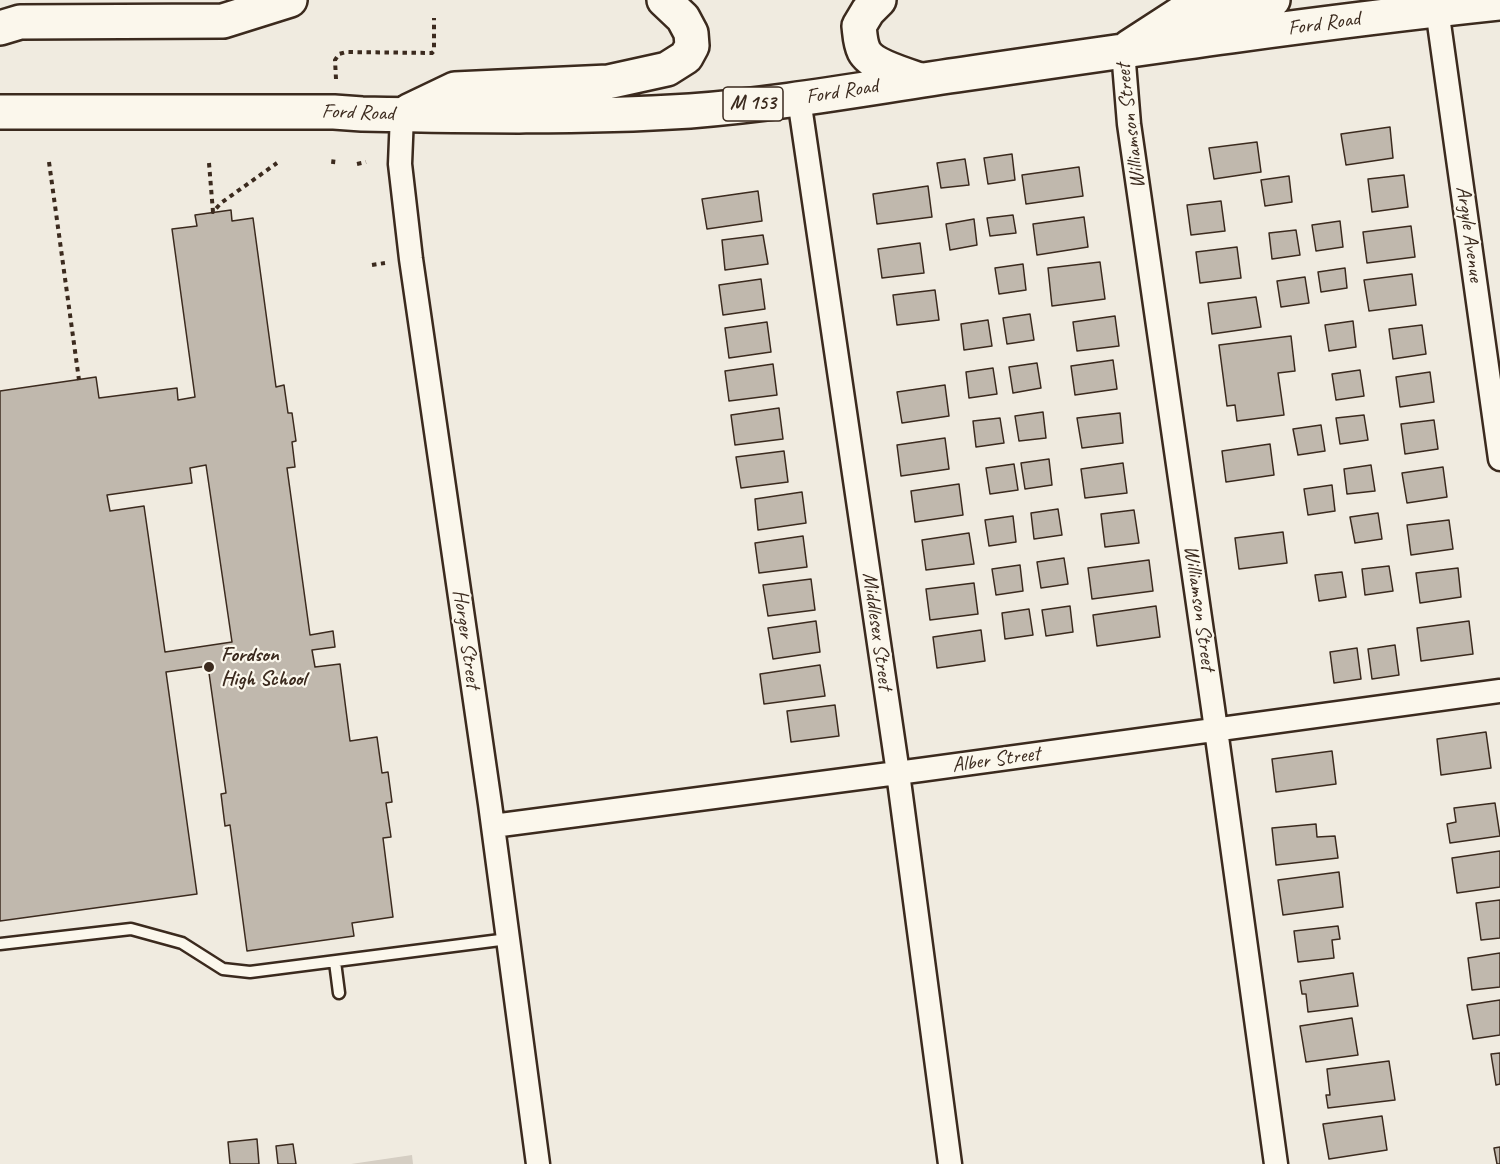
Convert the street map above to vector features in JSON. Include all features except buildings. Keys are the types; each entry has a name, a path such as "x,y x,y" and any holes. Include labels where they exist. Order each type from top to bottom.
{"main road":[{"path":"0,28 20,22 223,21 290,0"},
{"path":"402,115 455,89 608,82 667,69 686,57 692,46 691,33 683,18 664,0"},
{"path":"879,0 868,11 859,26 864,53 885,67 920,80"},
{"path":"1123,51 1183,12 1273,0"},
{"name":"Ford Road","path":"0,112 334,112 544,116 690,111 799,99 1123,51 1437,9 1500,3"},
{"path":"0,98 49,112"}],"street":[{"name":"Argyle Avenue","path":"1437,9 1500,459"},
{"name":"Williamson Street","path":"1123,51 1129,124 1276,1164"},
{"name":"Middlesex Street","path":"799,99 898,773 950,1164"},
{"name":"Horger Street","path":"402,115 400,164 411,259 493,826 538,1164"},
{"name":"Alber Street","path":"493,826 1500,691"}],"lane":[{"path":"0,944 131,929 182,943 223,969 250,972 508,939"},
{"path":"335,962 339,993"}],"path":[{"path":"336,79 335,60 339,54 346,52 432,53 434,51 434,18"},
{"path":"333,164 334,155"},
{"path":"49,162 79,380"},
{"path":"357,164 366,162"},
{"path":"209,163 213,212 221,203 277,164"},
{"path":"372,265 385,263"}],"shaded area":[{"path":"412,1155 413,1164 351,1164"}],"place":[{"name":"Fordson High School","path":"209,667"}]}
